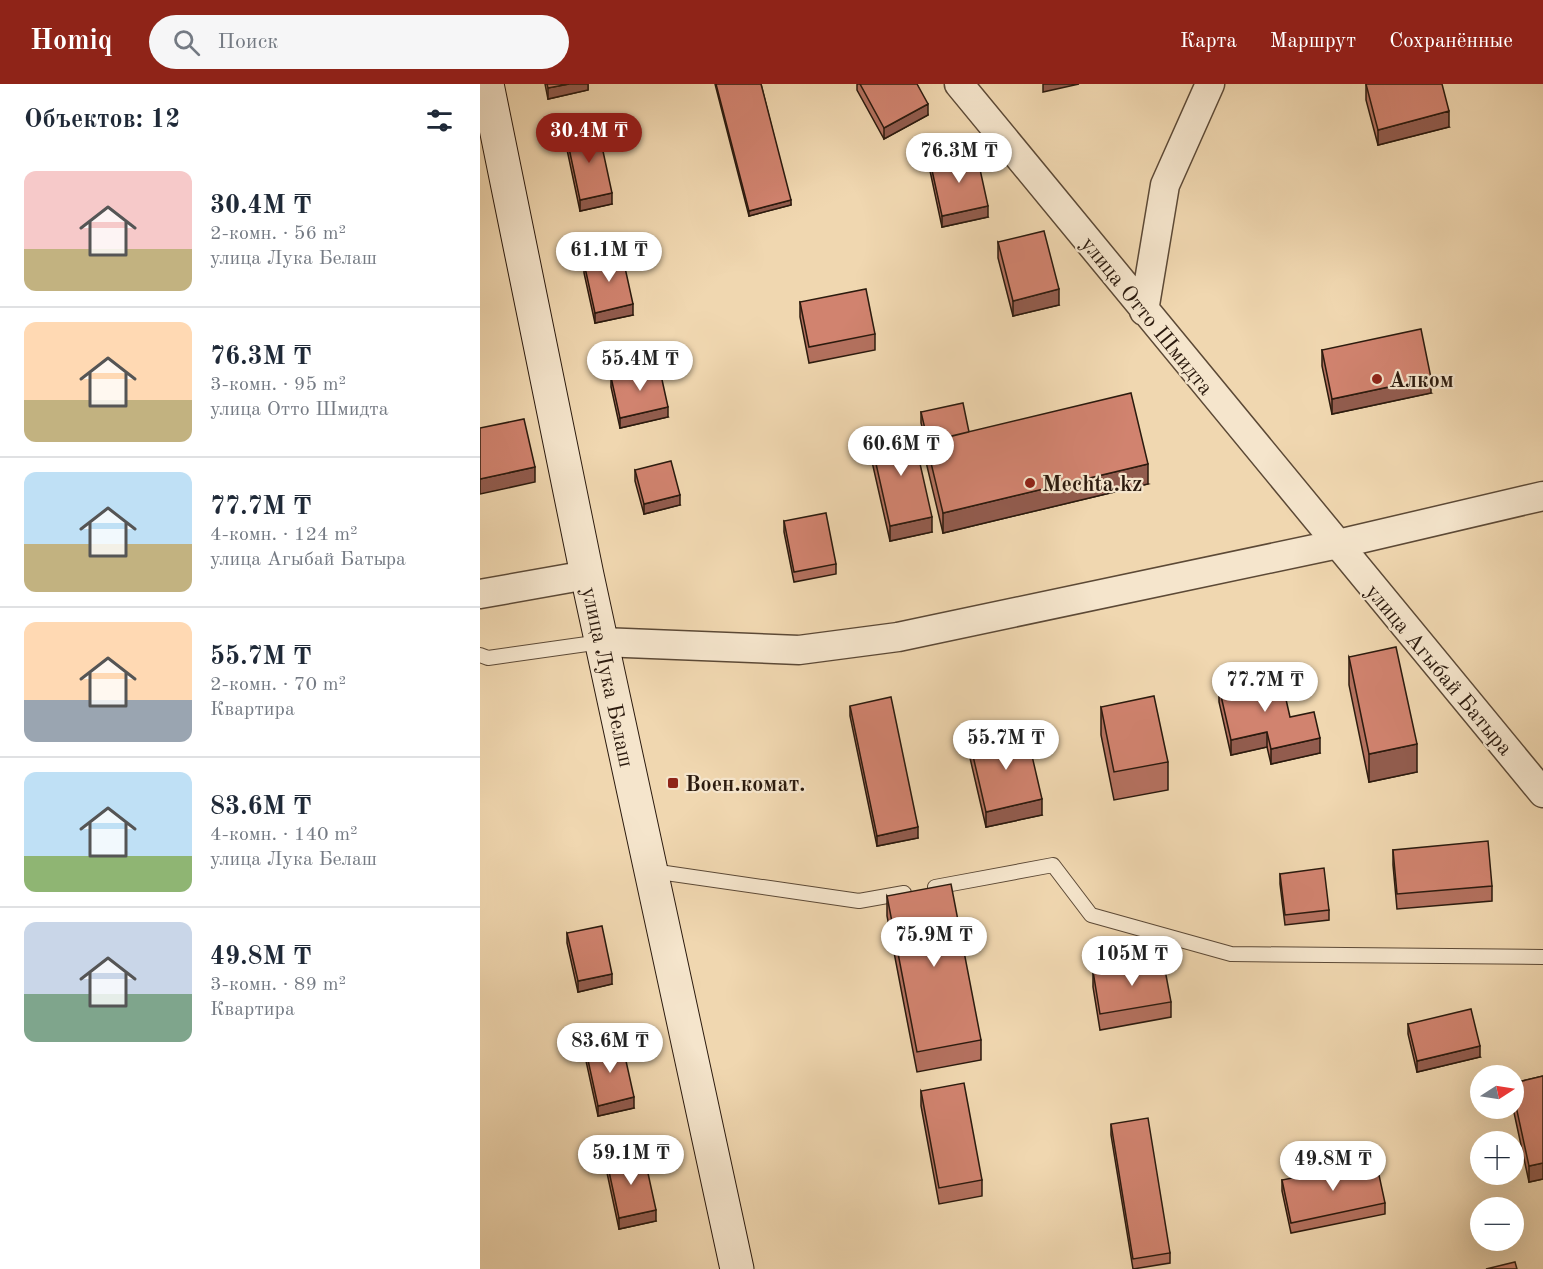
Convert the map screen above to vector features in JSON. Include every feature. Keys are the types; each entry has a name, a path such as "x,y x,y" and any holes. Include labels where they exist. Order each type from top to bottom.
{"main road":[{"name":"улица Лука Белаш","path":"487,84 601,642 737,1269"}],"street":[{"name":"улица Отто Шмидта","path":"959,84 1338,544"},
{"path":"1144,311 1165,185 1210,84"},
{"path":"601,642 799,650 887,639 1338,544 1543,496"},
{"name":"улица Агыбай Батыра","path":"1338,544 1543,793"},
{"path":"480,594 587,575"}],"lane":[{"path":"480,655 488,658 601,642"},
{"path":"652,871 859,902 1053,865 1091,915 1231,954 1543,957"}],"building":[{"path":"547,84 569,84 548,88"},
{"path":"716,84 761,84 791,200 749,211"},
{"path":"860,84 917,84 928,104 884,128"},
{"path":"1366,84 1442,84 1449,111 1378,130"},
{"path":"598,128 612,193 580,200 566,134"},
{"path":"976,151 988,206 942,216 930,161"},
{"path":"1044,231 1059,289 1013,301 998,242"},
{"path":"622,254 633,304 595,313 584,263"},
{"path":"866,289 875,334 809,347 800,302"},
{"name":"Алком","path":"1421,329 1431,378 1332,399 1322,350"},
{"path":"659,366 668,407 620,418 611,377"},
{"path":"1131,393 1148,464 943,513 926,442"},
{"path":"963,403 969,432 928,442 921,412"},
{"path":"524,419 535,467 480,479 480,428"},
{"path":"912,428 932,517 890,526 870,437"},
{"path":"671,461 680,495 644,504 635,470"},
{"path":"826,513 836,564 794,572 784,521"},
{"path":"1396,647 1417,744 1369,754 1349,657"},
{"path":"1280,673 1290,717 1314,712 1320,738 1271,749 1267,732 1231,740 1219,687"},
{"path":"1154,696 1168,762 1114,772 1101,707"},
{"path":"891,697 918,827 877,836 850,706"},
{"path":"1026,730 1042,799 986,812 970,743"},
{"path":"1488,841 1492,886 1397,894 1393,850"},
{"path":"1324,868 1329,910 1285,915 1280,874"},
{"path":"951,884 981,1040 917,1052 887,896"},
{"path":"602,926 612,974 578,981 567,933"},
{"path":"1163,959 1171,1002 1100,1014 1093,971"},
{"path":"1471,1009 1480,1046 1417,1061 1408,1024"},
{"path":"622,1043 634,1097 598,1106 586,1051"},
{"path":"1543,1076 1543,1163 1529,1166 1524,1131 1521,1131 1519,1119 1524,1119 1524,1081"},
{"path":"964,1083 982,1180 939,1188 921,1091"},
{"path":"1148,1118 1170,1253 1133,1259 1111,1124"},
{"path":"644,1155 656,1210 619,1218 607,1162"},
{"path":"1376,1161 1385,1203 1291,1223 1282,1180"},
{"path":"1515,1262 1517,1269 1486,1269"}],"place":[{"name":"Алком","path":"1377,379"},
{"name":"Mechta.kz","path":"1030,483"},
{"name":"Воен.комат.","path":"673,783"}]}
